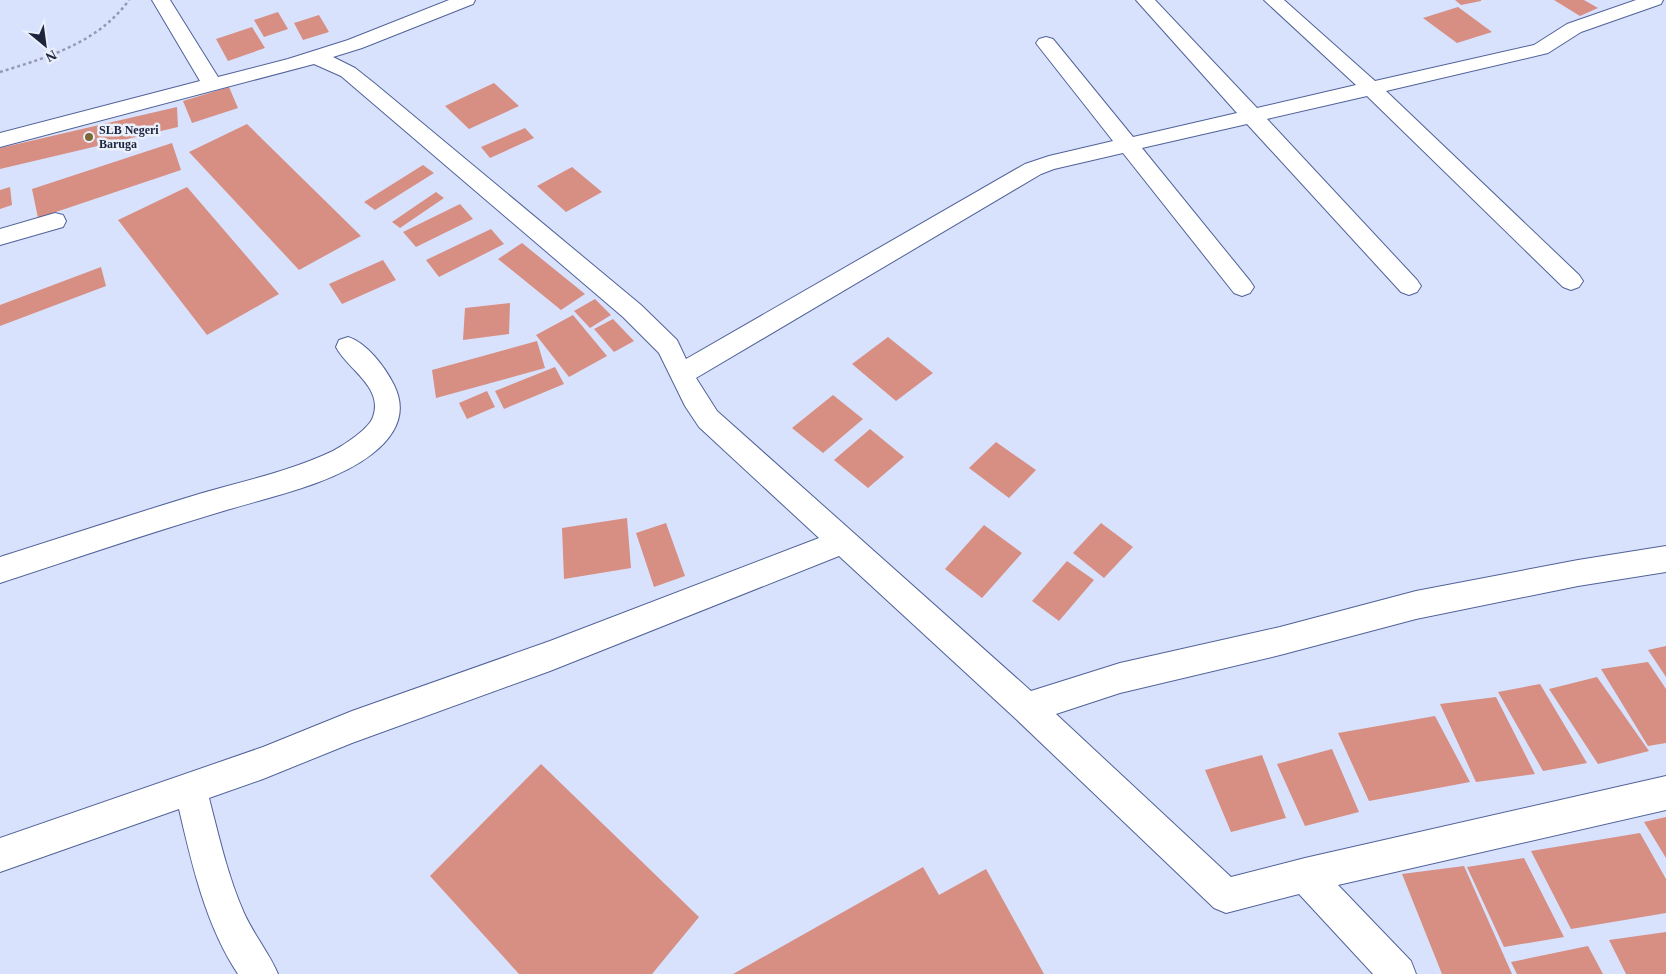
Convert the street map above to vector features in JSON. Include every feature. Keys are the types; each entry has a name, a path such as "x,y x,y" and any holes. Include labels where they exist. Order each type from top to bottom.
{"street":[{"path":"162,0 212,84"},
{"path":"0,140 316,57 390,31 466,0"},
{"path":"1145,0 1409,286"},
{"path":"1273,0 1371,88 1571,281"},
{"path":"681,374 1033,169 1075,155 1541,49 1574,28 1654,0"},
{"path":"1046,43 1242,287"},
{"path":"316,57 348,72 632,311 668,347 694,399 708,419 1027,708 1226,896 1305,875 1666,793"},
{"path":"0,237 55,221"},
{"path":"0,570 163,517 315,471 361,448 377,432 387,417 386,395 377,378 348,347"},
{"path":"0,856 263,762 352,727 550,656 842,542"},
{"path":"1027,708 1120,678 1280,642 1416,605 1578,573 1666,559"},
{"path":"190,787 204,845 228,918 241,945 260,974"},
{"path":"1305,875 1398,974"}],"path":[{"path":"0,72 46,57 100,31 115,19 129,0"}],"building":[{"path":"1455,0 1481,0 1481,1 1461,5"},
{"path":"1554,0 1584,0 1598,8 1580,16"},
{"path":"1458,7 1492,32 1457,43 1423,18"},
{"path":"278,12 288,29 264,37 254,20"},
{"path":"319,15 329,32 303,40 294,23"},
{"path":"252,27 265,48 228,61 216,39"},
{"path":"494,83 519,106 469,129 445,106"},
{"path":"229,87 238,108 192,123 183,101"},
{"name":"SLB Negeri Baruga","path":"177,107 178,127 0,169 0,148"},
{"path":"247,124 361,236 299,270 189,152"},
{"path":"525,128 534,138 490,158 481,147"},
{"path":"172,143 181,170 38,218 32,189"},
{"path":"423,165 434,173 375,210 364,202"},
{"path":"572,167 602,192 566,212 537,186"},
{"path":"10,187 12,205 0,209 0,190"},
{"path":"187,187 279,294 207,335 118,220"},
{"path":"436,192 444,198 400,228 392,222"},
{"path":"460,204 473,219 416,247 403,232"},
{"path":"491,229 504,244 439,277 426,260"},
{"path":"522,243 585,294 561,310 498,259"},
{"path":"383,260 396,280 342,304 329,284"},
{"path":"101,267 106,286 0,326 0,305"},
{"path":"595,299 611,315 590,328 574,311"},
{"path":"510,303 509,334 463,340 465,308"},
{"path":"573,315 607,356 569,377 536,335"},
{"path":"613,319 634,341 614,352 594,329"},
{"path":"888,337 933,373 896,401 852,364"},
{"path":"537,341 545,368 436,398 432,370"},
{"path":"555,367 564,384 504,409 495,391"},
{"path":"487,391 495,407 467,419 459,403"},
{"path":"833,395 863,419 823,453 792,428"},
{"path":"870,429 904,457 868,488 834,460"},
{"path":"996,442 1036,470 1009,498 969,468"},
{"path":"627,518 631,568 564,579 562,528"},
{"path":"666,523 685,576 654,587 636,533"},
{"path":"1101,523 1133,547 1104,578 1073,553"},
{"path":"984,525 1022,553 982,598 945,569"},
{"path":"1067,561 1094,580 1059,621 1032,601"},
{"path":"1666,646 1666,677 1648,650"},
{"path":"1648,662 1666,689 1666,743 1648,746 1601,669"},
{"path":"1597,677 1649,751 1598,764 1549,689"},
{"path":"1540,684 1587,763 1543,771 1498,692"},
{"path":"1496,697 1535,774 1476,782 1440,704"},
{"path":"1435,716 1470,782 1369,801 1338,733"},
{"path":"1332,749 1359,812 1305,826 1277,764"},
{"path":"1262,755 1286,818 1231,832 1205,770"},
{"path":"541,764 699,917 652,974 519,974 430,876"},
{"path":"1666,817 1666,858 1644,822"},
{"path":"1640,833 1666,879 1666,913 1571,929 1531,851"},
{"path":"1524,858 1564,937 1504,947 1467,867"},
{"path":"1464,866 1512,974 1442,974 1402,874"},
{"path":"923,867 939,895 986,869 1044,974 733,974"},
{"path":"1666,932 1666,974 1626,974 1609,940"},
{"path":"1588,946 1603,974 1517,974 1511,962"}],"place":[{"name":"SLB Negeri Baruga","path":"89,137"}]}
